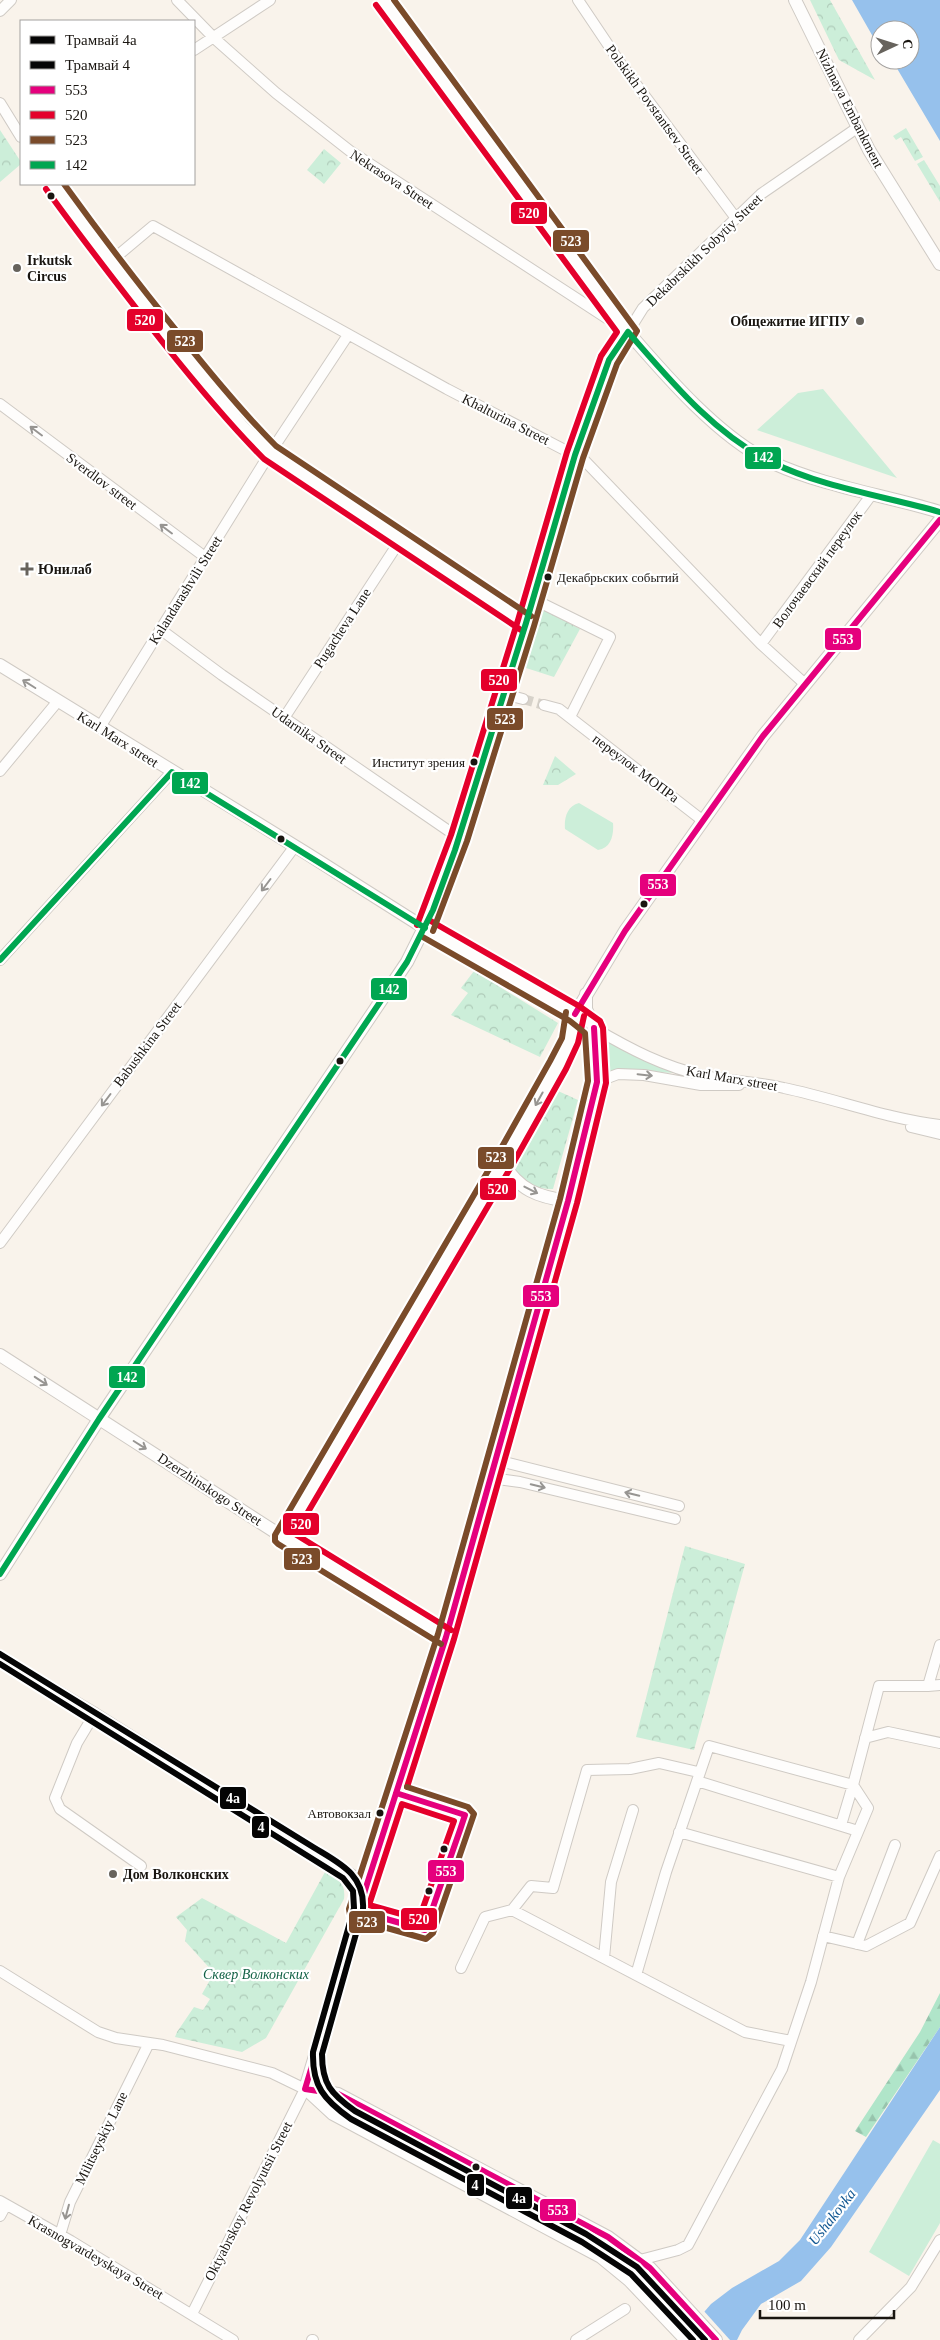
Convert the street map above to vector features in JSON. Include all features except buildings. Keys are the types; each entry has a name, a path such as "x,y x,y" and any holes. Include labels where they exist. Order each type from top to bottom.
{"main road":[{"path":"383,0 628,332 689,398 736,442 772,463 817,479 940,512"},
{"name":"Nizhnaya Embankment","path":"795,0 857,128 940,264"},
{"name":"Dekabrskikh Sobytiy Street","path":"0,1574 98,1418 407,962 425,928 459,838 526,623 575,454 609,360 628,332"},
{"path":"283,1537 503,1163 562,1058 570,1040 574,1014 625,931 763,736 940,520"},
{"name":"Karl Marx street","path":"0,665 425,928 574,1014 594,1028"},
{"path":"305,2088 367,1884 446,1637 568,1201 597,1082 594,1028 586,1009 586,993"},
{"path":"570,1040 582,1035 589,1037 595,1046"},
{"path":"503,1163 513,1179 530,1191 552,1199 568,1201"},
{"name":"Dzerzhinskogo Street","path":"0,1355 283,1537 446,1637"},
{"path":"305,2088 338,2094 608,2237 640,2260 670,2289 716,2340"},
{"path":"305,2088 333,2114 601,2257 616,2267 686,2340"},
{"path":"416,2158 425,2140"},
{"path":"430,2166 439,2148"}],"street":[{"path":"0,11 11,0"},
{"name":"Nekrasova Street","path":"176,0 214,38 276,93 350,151 628,332"},
{"path":"195,49 270,0"},
{"name":"Polskikh Povstantsev Street","path":"578,0 621,64 735,217"},
{"path":"0,103 20,135"},
{"name":"Dekabrskikh Sobytiy Street","path":"628,332 643,308 735,217 761,194 857,128"},
{"path":"54,185 110,262 242,425 270,452 526,623"},
{"name":"Khalturina Street","path":"110,262 153,226 447,389 575,454 593,468 761,644 805,684"},
{"name":"Kalandarashvili Street","path":"100,727 270,452 348,335"},
{"name":"Sverdlov street","path":"0,404 205,557"},
{"name":"Волочаевский переулок","path":"761,644 872,494"},
{"name":"Pugacheva Lane","path":"284,718 401,539"},
{"path":"533,599 610,637 570,717"},
{"name":"Udarnika Street","path":"160,629 284,718 459,838"},
{"path":"504,694 523,699"},
{"path":"0,771 58,701"},
{"name":"переулок МОПРа","path":"544,705 559,709 570,717 702,820"},
{"path":"0,960 172,772"},
{"name":"Babushkina Street","path":"0,1243 295,846"},
{"name":"Karl Marx street","path":"594,1028 649,1058 706,1076 784,1087 910,1122 940,1126"},
{"path":"597,1082 618,1074 644,1075 702,1085 735,1085 773,1090 940,1134"},
{"path":"496,1460 679,1506"},
{"path":"490,1478 520,1482 675,1519"},
{"path":"928,1686 940,1645"},
{"path":"0,1657 95,1713 367,1884"},
{"path":"841,1825 879,1686 940,1685"},
{"path":"95,1713 77,1743 55,1798 60,1809 141,1866"},
{"path":"865,1738 888,1732 940,1743"},
{"path":"636,1975 679,1832 709,1746 853,1785 868,1808 839,1877 811,1982 782,2069 688,2245 678,2250 640,2260"},
{"path":"461,1968 485,1918 512,1910 531,1886 554,1888 588,1770 630,1769 659,1763 858,1831"},
{"path":"604,1958 611,1882 633,1810"},
{"path":"679,1832 839,1877"},
{"path":"857,1944 895,1845"},
{"path":"823,1936 866,1946 910,1923 940,1856"},
{"path":"512,1910 745,2032 791,2041"},
{"path":"0,1971 91,2029 116,2038 149,2043 272,2073 305,2088"},
{"name":"Militseyskiy Lane","path":"60,2235 70,2202 149,2043"},
{"name":"Oktyabrskoy Revolyutsii Street","path":"192,2314 305,2088"},
{"path":"0,2216 3,2203"},
{"name":"Krasnogvardeyskaya Street","path":"3,2203 60,2235 233,2340"},
{"path":"859,2340 911,2287 940,2240"},
{"path":"576,2340 625,2310"}],"green space":[{"path":"810,0 830,0 875,80 839,60"},
{"path":"906,128 923,157 915,161 901,137 896,140 893,136"},
{"path":"0,130 20,160 20,165 0,182"},
{"path":"324,149 341,163 324,184 307,170"},
{"path":"924,160 940,186 940,202 917,164"},
{"path":"823,389 897,478 757,430 798,393"},
{"path":"541,608 580,629 554,677 523,667"},
{"path":"555,756 576,774 558,785 543,785"},
{"path":"579,803 613,823 611,840 606,847 598,850 565,829 567,813"},
{"path":"474,971 558,1023 540,1057 451,1015 468,993 461,988"},
{"path":"599,1034 679,1073 618,1071 601,1078"},
{"path":"558,1091 578,1100 553,1189 547,1189 530,1184 521,1177 514,1167"},
{"path":"685,1546 745,1564 694,1750 636,1737"},
{"name":"Сквер Волконских","path":"325,1872 334,1876 340,1882 344,1889 344,1899 266,2038 242,2052 175,2037 194,2007 203,2010 210,1999 202,1994 214,1973 185,1941 187,1930 176,1917 202,1898 286,1943"},
{"path":"940,1993 940,2027 866,2137 855,2131 920,2032"},
{"path":"933,2140 940,2144 940,2223 909,2276 869,2252"}],"water":[{"path":"852,0 940,0 940,141 898,70 920,70 920,20 870,20 870,32"},
{"name":"Ushakovka","path":"940,2027 940,2090 831,2247 801,2281 761,2304 737,2340 680,2340 711,2304 732,2288 779,2261 800,2240"}],"pier":[{"path":"703,2310 730,2340 678,2340"}],"tunnel":[{"path":"523,699 544,705"}],"tram line":[{"name":"4a","path":"0,1654 341,1864 355,1878 360,1887 363,1909 322,2054 326,2081 334,2093 355,2111 586,2234 637,2267 705,2340"},
{"name":"4","path":"0,1664 343,1878 353,1891 354,1908 313,2052 313,2064 317,2083 327,2098 351,2119 582,2242 631,2274 693,2340"}],"transit line":[{"name":"523","path":"394,0 637,331 617,364 583,458 534,626 467,841 433,931"},
{"name":"520","path":"376,5 617,332 601,356 567,452 518,620 451,835 417,925"},
{"name":"523","path":"65,185 106,241 202,363 276,446 531,616"},
{"name":"520","path":"46,189 176,359 225,417 264,459 521,630"},
{"name":"142","path":"628,332 676,387 711,421 750,450 771,462 812,479 940,512"},
{"name":"142","path":"0,1574 99,1419 407,962 433,910 455,850 526,623 575,455 609,360 628,332"},
{"name":"553","path":"575,1014 625,931 763,736 940,520"},
{"name":"142","path":"0,960 172,772 425,928"},
{"name":"520","path":"407,1787 454,1639 577,1203 606,1083 603,1028 600,1021 579,1006 429,920"},
{"name":"523","path":"407,1787 468,1807 474,1814 433,1933 426,1939 355,1919 350,1915 349,1909 438,1634 560,1199 588,1081 585,1033 570,1021 421,936"},
{"name":"523","path":"441,1644 278,1544 275,1541 275,1535 495,1159 550,1061 562,1038 566,1012"},
{"name":"520","path":"451,1630 295,1534 511,1167 566,1069 578,1043 584,1016"},
{"name":"553","path":"305,2089 367,1884 446,1637 568,1201 597,1082 594,1028"},
{"name":"553","path":"358,1911 425,1930 465,1815 396,1793"},
{"name":"520","path":"402,1804 454,1821 419,1919 369,1905 402,1804"},
{"name":"553","path":"305,2089 338,2094 608,2237 650,2268 716,2340"}],"place":[{"name":"Irkutsk Circus","path":"17,268"},
{"name":"Общежитие ИГПУ","path":"860,321"},
{"name":"Юнилаб","path":"27,569"},
{"name":"Декабрьских событий","path":"548,577"},
{"name":"Институт зрения","path":"474,762"},
{"name":"Автовокзал","path":"380,1813"},
{"name":"Дом Волконских","path":"113,1874"}]}
